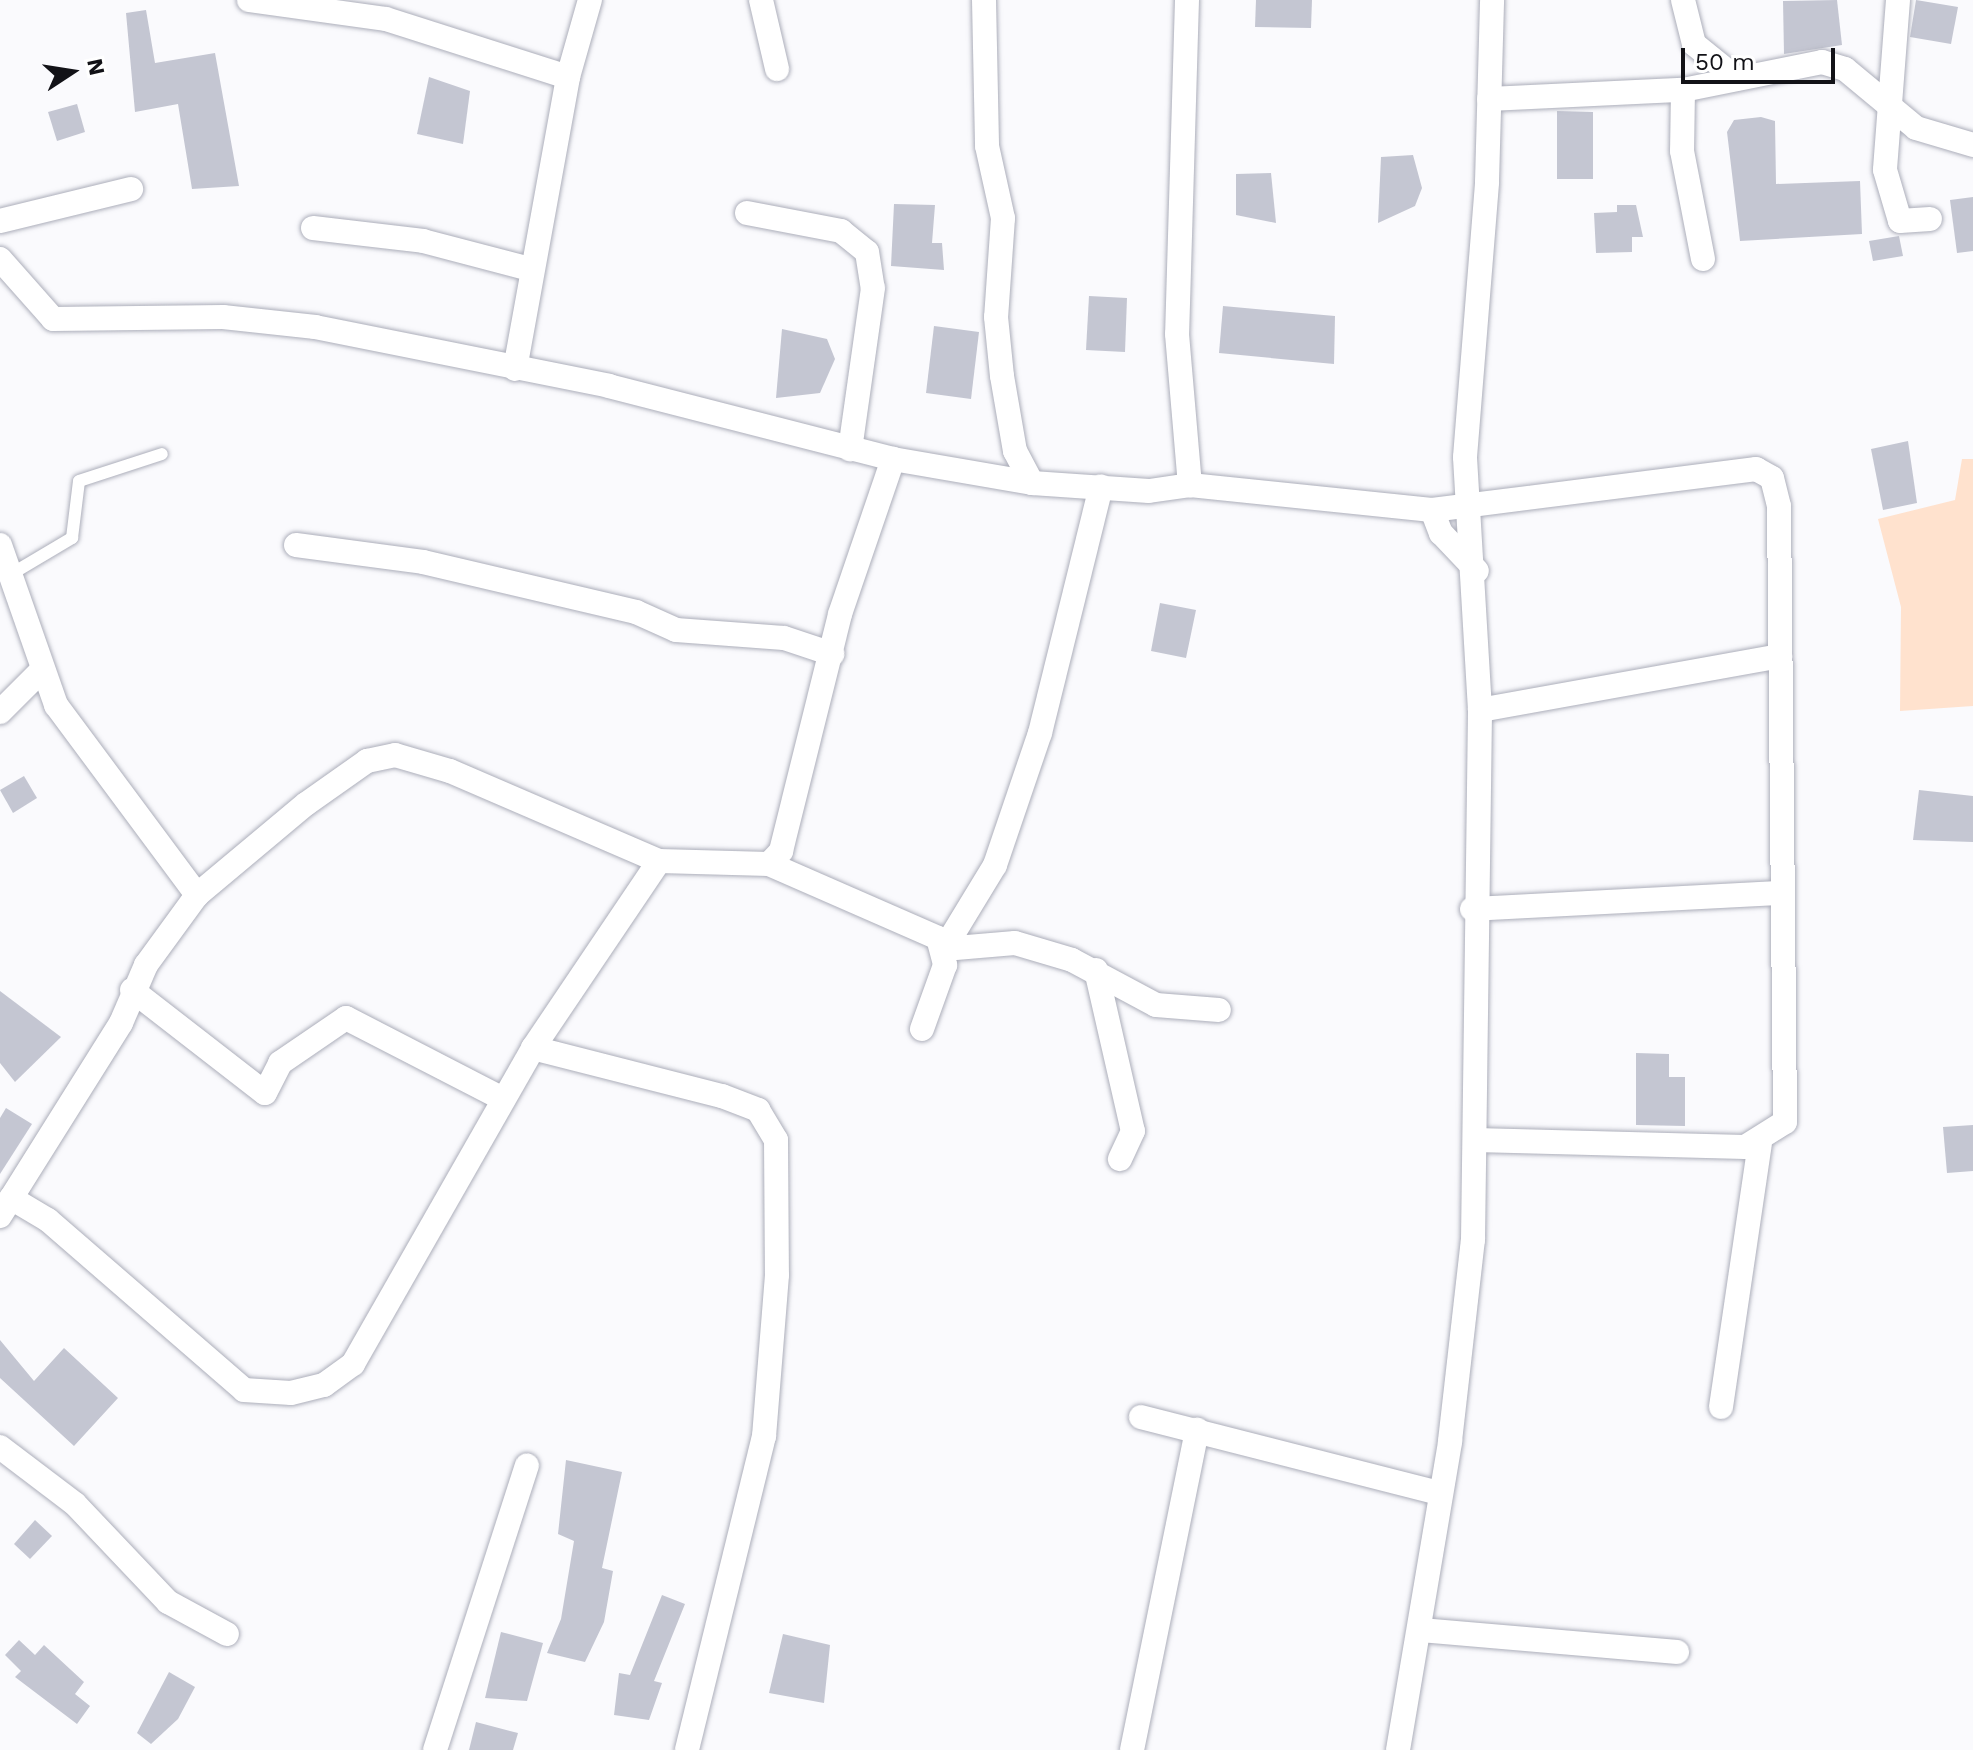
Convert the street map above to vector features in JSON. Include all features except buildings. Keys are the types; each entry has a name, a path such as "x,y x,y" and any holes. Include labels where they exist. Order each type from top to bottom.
{"street":[{"path":"249,0 386,19 568,77"},
{"path":"515,369 530,269 568,77 590,0"},
{"path":"761,0 777,69"},
{"path":"984,0 987,146 1003,218 996,317 1015,451 1032,483"},
{"path":"1187,0 1177,334 1190,485"},
{"path":"1398,1750 1421,1630 1473,1240 1472,909 1480,710 1477,571 1465,457 1489,99 1492,0"},
{"path":"1683,0 1694,44 1737,79"},
{"path":"1898,0 1887,76 1891,107 1883,140 1892,210 1900,221 1930,219"},
{"path":"1489,99 1683,90 1822,62 1845,69 1916,128 1973,145"},
{"path":"1683,90 1682,151 1703,259"},
{"path":"0,221 131,189"},
{"path":"747,213 841,231 867,252 873,288 850,449"},
{"path":"313,228 411,238 530,269"},
{"path":"0,259 53,319 223,317 315,327 515,369 893,459 1032,483 1190,485 1432,510 1756,469 1772,478 1779,506 1785,1122 1760,1144 1721,1407"},
{"path":"769,864 781,851 832,654 893,459"},
{"path":"922,1029 944,949 995,865 1040,733 1101,486"},
{"path":"1432,510 1441,533 1477,571"},
{"path":"0,545 13,573 41,671 56,705 197,895"},
{"path":"296,545 423,562 636,612 676,630 784,638 832,654"},
{"path":"1480,710 1780,656"},
{"path":"0,712 41,671"},
{"path":"659,861 533,1048 353,1364 324,1385 291,1393 244,1390 48,1220 5,1207 121,1023 132,990 197,895 306,804 367,761 395,755 450,771 659,861 769,864 925,928 944,949"},
{"path":"1472,909 1781,893"},
{"path":"944,949 1015,943 1096,970 1156,1005 1219,1010"},
{"path":"1096,970 1133,1131 1120,1159"},
{"path":"132,990 265,1093 280,1063 346,1018 503,1099"},
{"path":"533,1048 722,1096 758,1110 776,1140 777,1275 764,1436 687,1750"},
{"path":"1475,1140 1760,1144"},
{"path":"1141,1417 1440,1493"},
{"path":"1132,1750 1197,1430"},
{"path":"0,1447 75,1504 168,1602 227,1634"},
{"path":"435,1750 527,1466"},
{"path":"1421,1630 1677,1652"}],"lane":[{"path":"13,573 72,538 79,481 162,454"}],"shaded area":[{"path":"1962,459 1973,459 1973,706 1900,711 1901,607 1878,519 1955,500"}]}
